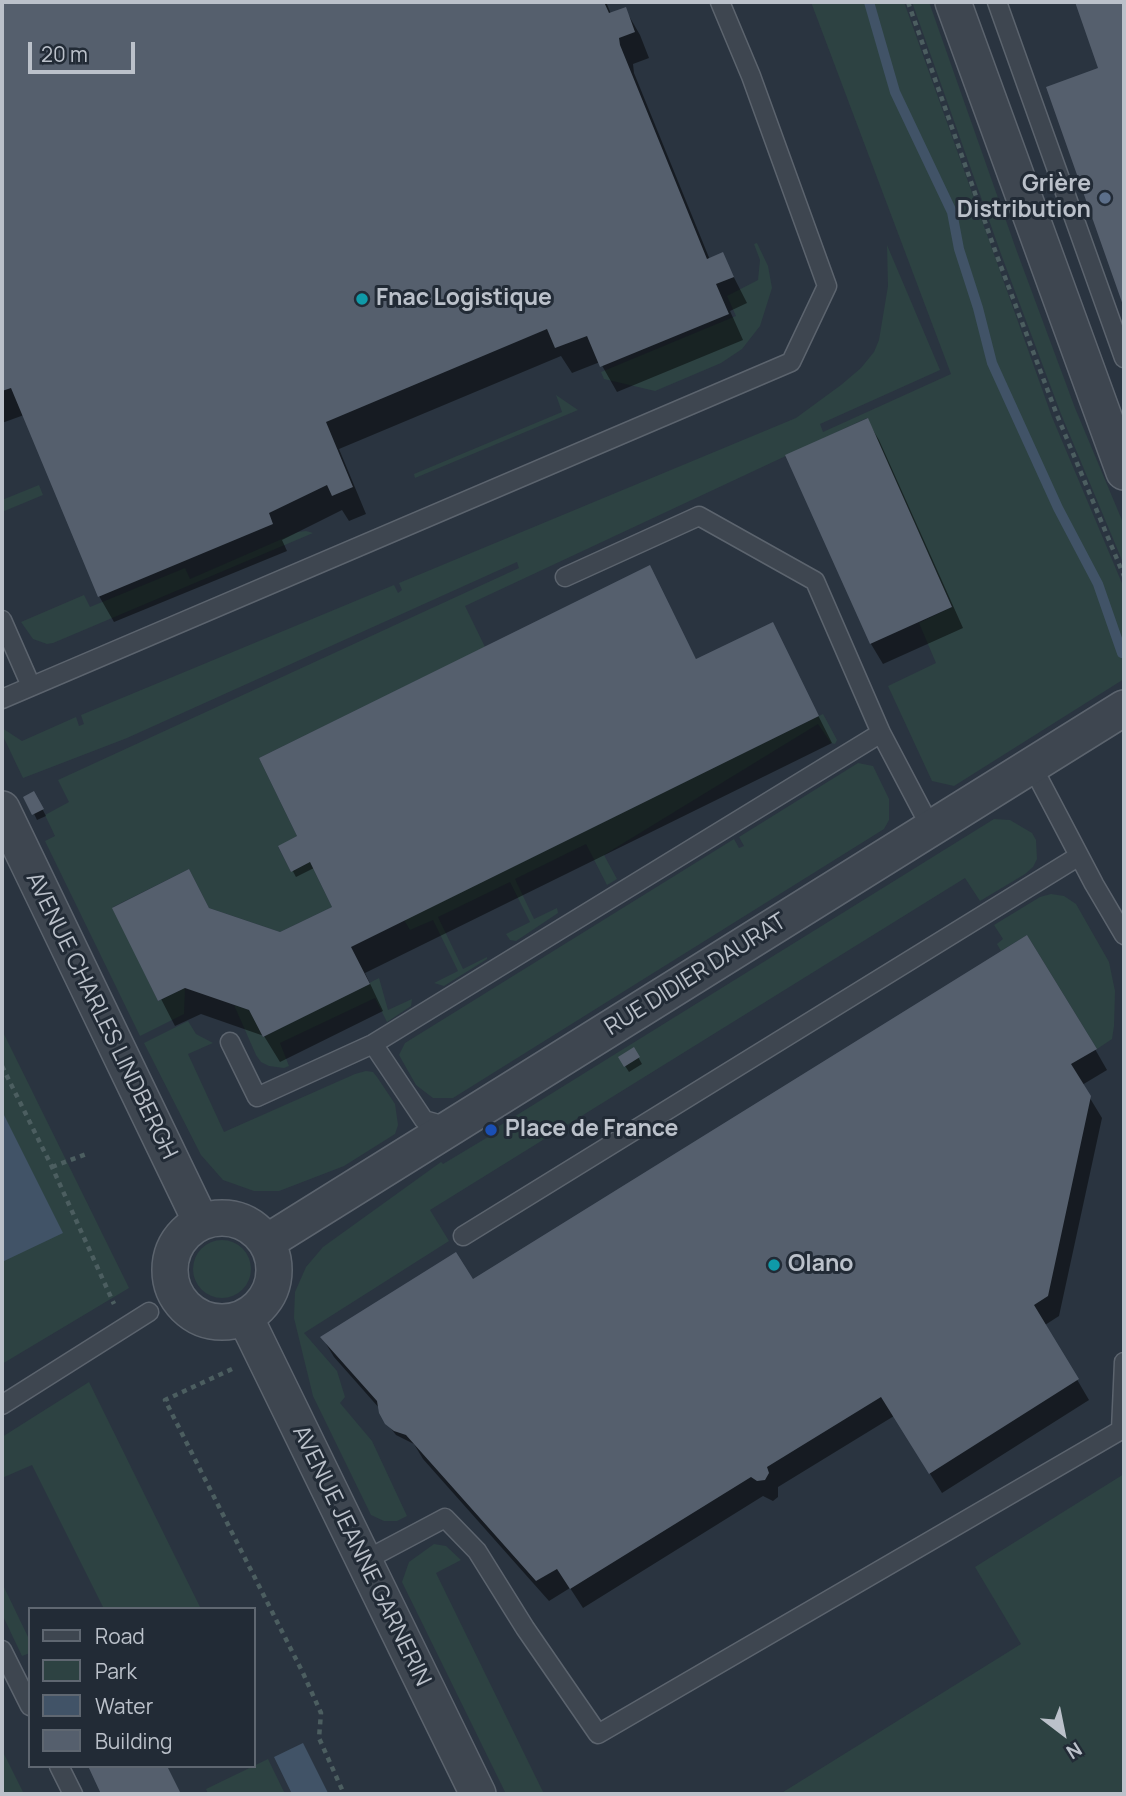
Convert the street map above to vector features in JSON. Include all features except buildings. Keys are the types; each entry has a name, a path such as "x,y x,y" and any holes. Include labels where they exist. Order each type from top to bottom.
{"street":[{"path":"953,2 1124,472"},
{"name":"RUE DIDIER DAURAT","path":"267,1242 1124,708"},
{"name":"AVENUE CHARLES LINDBERGH","path":"2,809 201,1222"},
{"path":"219,1217 238,1220 254,1228 267,1242 275,1270 273,1285 267,1298 245,1317 229,1322 197,1316 174,1292 171,1268 177,1244 187,1231 201,1222 219,1217"},
{"name":"AVENUE JEANNE GARNERIN","path":"245,1317 478,1794"}],"lane":[{"path":"2,699 791,362 827,286 751,76 720,2"},
{"path":"998,2 1124,358"},
{"path":"565,577 699,516 815,581 881,733 931,828"},
{"path":"2,620 31,686"},
{"path":"230,1042 257,1097 373,1044 881,733"},
{"path":"1032,766 1124,935"},
{"path":"463,1236 1079,856"},
{"path":"373,1044 424,1121 452,1128"},
{"path":"2,1405 149,1312"},
{"path":"364,1561 444,1518 477,1551 525,1628 598,1734 1121,1430 1124,1362"},
{"path":"2,1650 28,1702"},
{"path":"60,1768 73,1794"}],"path":[{"path":"908,2 997,256 1057,415 1124,576"},
{"path":"2,1066 52,1167 125,1327"},
{"path":"52,1167 89,1153"},
{"path":"236,1367 165,1400 303,1673 321,1713 319,1738 344,1794"}],"green space":[{"path":"811,2 904,2 1052,417 1124,588 1124,679 954,786 932,781 888,686 936,663 919,623 952,607 867,418 465,606 485,647 259,758 297,836 278,847 291,872 310,862 332,907 280,932 209,908 189,869 113,907 158,1001 185,988 184,1014 140,1036 45,841 55,836 45,815 69,802 58,780 519,568 517,562 127,738 23,778 2,734 2,728 22,741 76,717 79,726 84,724 81,715 394,585 398,593 402,590 399,583 796,418 841,385 861,368 874,352 879,340 888,286 887,245 940,370 820,424 823,432 951,374"},
{"path":"912,2 929,2 1075,408 1124,525 1124,565 1061,414"},
{"path":"757,243 768,266 772,288 760,326 742,349 721,363 655,391 604,379 601,372 736,316 727,296 758,280 760,260 754,244"},
{"path":"556,395 578,410 415,478 414,474 562,412"},
{"path":"39,485 43,495 2,512 2,500"},
{"path":"298,532 313,533 53,643 47,644 33,639 21,622 84,595 90,607 185,568 190,579"},
{"path":"823,714 837,740 835,744 831,743 818,724 604,855 617,879 607,885 586,844 515,879 534,919 557,908 558,913 516,941 510,940 506,934 530,922 510,882 438,917 463,969 487,959 444,986 434,983 458,971 433,920 410,930 404,920"},
{"path":"858,763 873,766 889,799 889,820 884,829 453,1098 433,1098 416,1085 399,1055 405,1043 734,839 739,848 744,846 739,837"},
{"path":"994,819 1010,820 1032,833 1036,840 1037,859 1025,874 980,901 965,878 430,1210 449,1241 304,1333 337,1371 345,1397 340,1403 372,1441 407,1516 397,1521 384,1521 371,1515 313,1396 294,1318 295,1292 306,1267 323,1247 441,1162 443,1164 498,1131 496,1128"},
{"path":"1051,894 1064,896 1076,904 1109,962 1115,991 1114,1026 1112,1039 1097,1049 1027,935 1001,951 997,944 1003,939 994,925 1040,897"},
{"path":"379,978 388,1010 412,999 411,1006 387,1022 375,998 280,1043 289,1066 284,1068 261,1062 234,1005 249,1010 263,1037"},
{"path":"188,1021 196,1034 213,1043 188,1054 224,1132 366,1071 373,1072 395,1104 398,1125 395,1134 344,1166 279,1191 254,1191 223,1180 201,1155 144,1043"},
{"path":"2,1030 129,1288 2,1364"},
{"path":"222,1240 233,1242 246,1253 251,1269 249,1280 238,1293 222,1298 211,1296 198,1285 193,1269 195,1258 206,1245"},
{"path":"89,1382 200,1607 103,1607 32,1465 2,1478 2,1437"},
{"path":"1124,1474 1124,1794 780,1794 1021,1644 975,1567"},
{"path":"434,1544 446,1546 461,1560 436,1573 544,1794 506,1794 402,1582 409,1562"},
{"path":"2,1583 28,1637 28,1654 22,1656 2,1614"},
{"path":"2,1750 24,1794 2,1794"},
{"path":"268,1759 285,1794 208,1794 206,1789 249,1768 256,1768 256,1765"}],"water":[{"path":"2,1111 63,1233 2,1262"},
{"path":"303,1743 328,1793 292,1794 274,1757"}],"waterway":[{"path":"869,2 895,92 952,212 959,249 992,363 1058,508 1098,584 1122,653"}],"place":[{"name":"Grière Distribution","path":"1105,198"},
{"name":"Fnac Logistique","path":"362,299"},
{"name":"Place de France","path":"491,1130"},
{"name":"Olano","path":"774,1265"}]}
